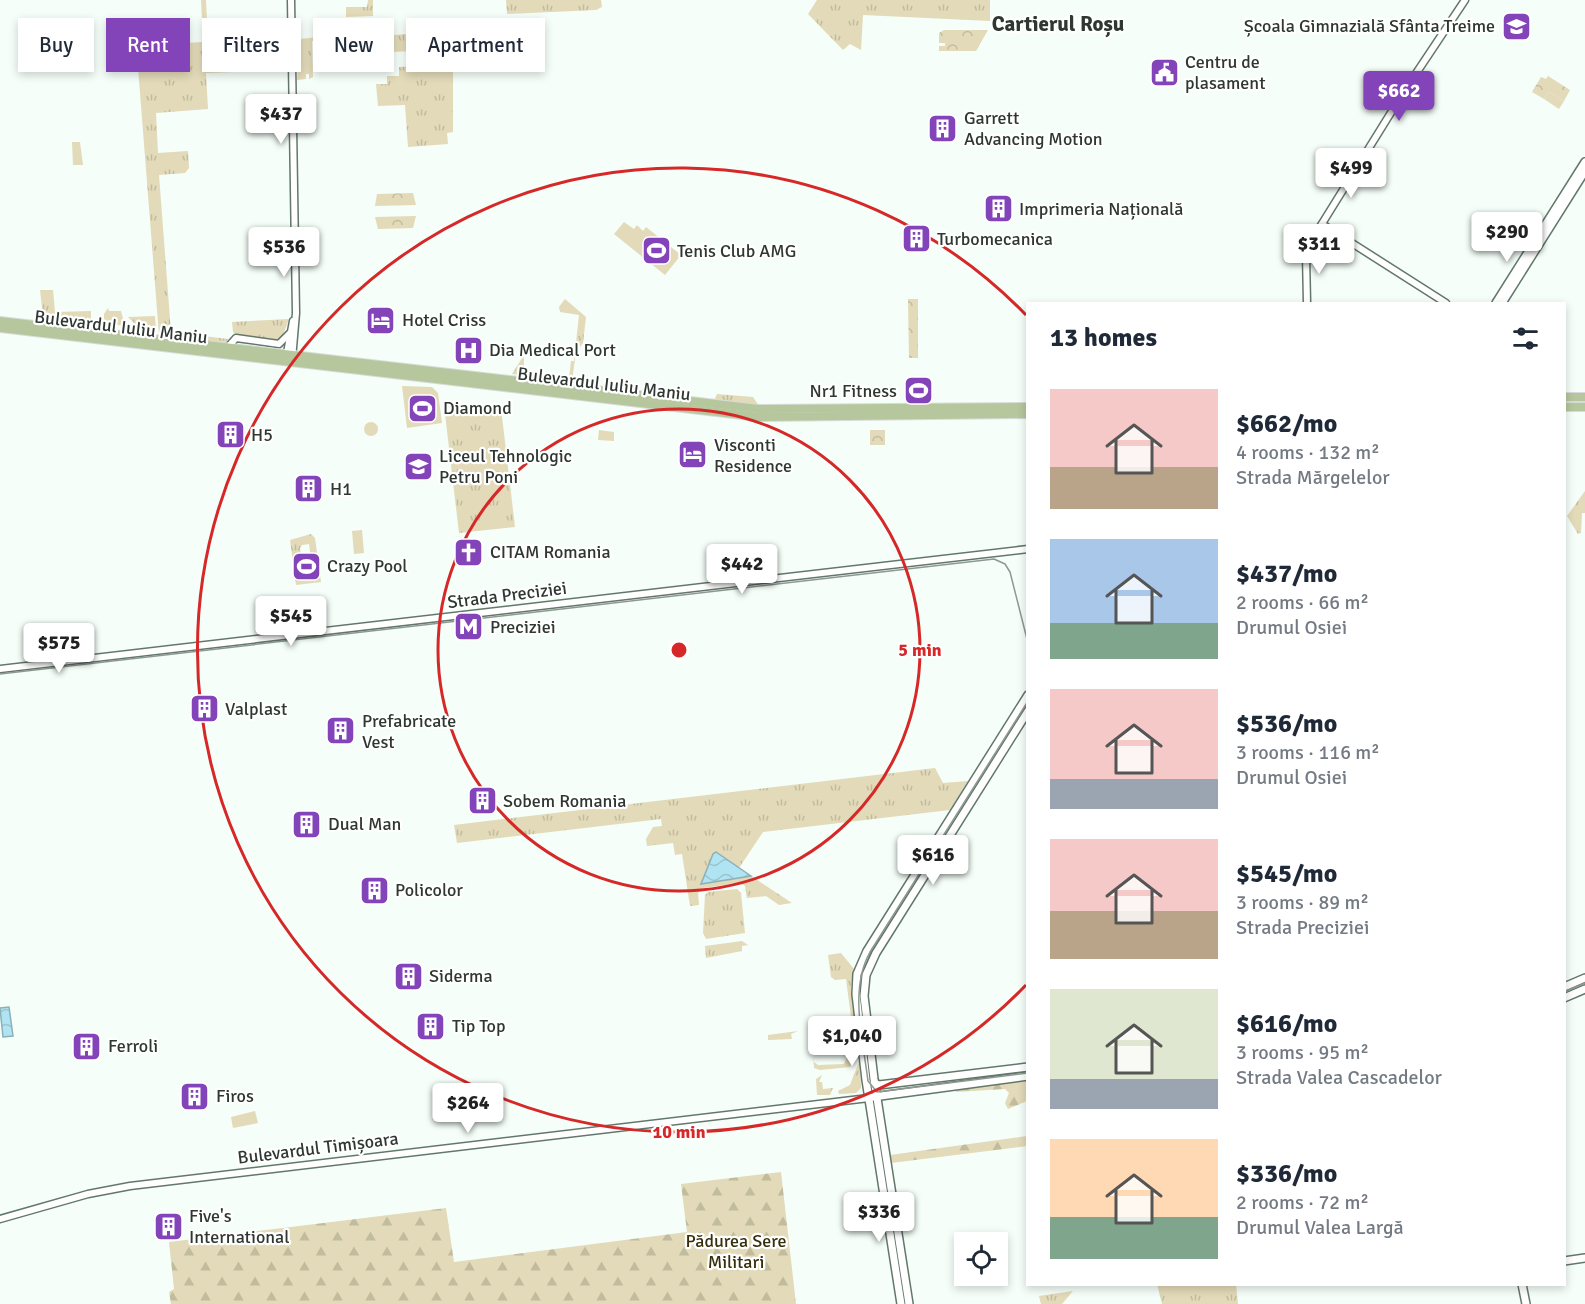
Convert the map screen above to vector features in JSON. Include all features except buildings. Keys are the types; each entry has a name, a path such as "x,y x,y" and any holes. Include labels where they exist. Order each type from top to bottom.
{"main road":[{"path":"1553,217 1585,162"},
{"path":"1497,302 1585,171"},
{"path":"1503,302 1540,237"},
{"name":"Bulevardul Iuliu Maniu","path":"0,321 100,336 776,418 1026,414"},
{"name":"Bulevardul Iuliu Maniu","path":"0,328 227,348 289,358"},
{"path":"1566,398 1585,397"},
{"name":"Bulevardul Iuliu Maniu","path":"708,408 795,410 1026,407"},
{"path":"1566,407 1585,407"},
{"path":"901,1304 856,994 861,961 1026,698"},
{"path":"909,1304 871,1095 876,1085 864,994 866,975 871,961 1026,714"},
{"path":"921,866 928,870"},
{"path":"896,905 903,910"},
{"path":"1566,986 1585,978"},
{"path":"1566,997 1585,989"},
{"path":"856,994 864,994"},
{"path":"876,1085 1026,1067"},
{"path":"871,1095 1026,1076"},
{"path":"1566,1261 1585,1258"},
{"path":"1522,1286 1526,1304"}],"street":[{"path":"289,358 296,313 291,0"},
{"path":"1307,302 1306,255 1322,224 1400,98 1465,0"},
{"path":"1322,224 1444,302"},
{"path":"289,358 289,334 296,313"},
{"path":"227,348 236,338 279,344 289,334"},
{"name":"Strada Preciziei","path":"0,669 1026,550"},
{"name":"Bulevardul Timișoara","path":"0,1219 88,1194 130,1186 858,1099 871,1095"}],"green space":[{"path":"201,0 206,0 207,18 202,18 202,21"},
{"path":"368,0 373,0 373,16 346,17 346,7 367,7"},
{"path":"506,0 601,0 602,7 596,10 507,14"},
{"path":"817,0 990,0 990,21 863,15 861,50 850,44 843,50 808,14"},
{"path":"944,30 988,30 976,51 939,51 939,46 945,46 945,43 939,43 939,33"},
{"path":"406,34 406,51 394,52 394,35"},
{"path":"313,38 313,77 309,79 309,74 306,74 306,79 297,80 298,72 301,72 301,39"},
{"path":"202,42 202,72 234,72 206,73 208,109 156,113 158,153 188,151 189,168 185,173 159,175 171,332 228,339 225,344 159,335 138,72 190,72 190,43"},
{"path":"399,67 406,67 406,72 453,72 453,132 447,133 448,144 408,147 405,105 378,106 376,84 387,84 387,76 399,76"},
{"path":"1548,76 1570,90 1564,101 1549,92 1544,99 1532,92 1541,77 1546,79"},
{"path":"1549,92 1564,101 1559,109 1544,99"},
{"path":"72,142 80,142 83,165 73,165"},
{"path":"413,193 416,205 375,206 377,194"},
{"path":"416,216 413,228 378,229 375,217"},
{"name":"Tenis Club AMG","path":"624,222 634,229 637,225 643,231 646,227 681,255 665,275 614,234"},
{"path":"40,290 53,290 55,312 91,311 91,320 43,316"},
{"path":"565,299 586,317 583,343 580,347 577,345 572,381 569,378 571,361 574,361 579,315 560,312 559,307"},
{"path":"908,299 918,299 918,358 909,358"},
{"path":"108,308 109,311 121,311 125,326 104,323 104,314"},
{"path":"155,316 156,331 137,326 128,317"},
{"path":"289,319 283,335 277,341 237,337 233,332 232,322"},
{"path":"524,355 524,368 528,369 527,372 561,377 561,380 512,374"},
{"name":"Diamond","path":"402,386 432,387 438,393 442,423 407,428"},
{"path":"717,394 753,397 759,406 714,401"},
{"path":"501,408 515,527 459,533 445,414"},
{"path":"371,422 376,424 378,429 376,434 371,436 366,434 364,429 366,424"},
{"path":"599,430 614,432 614,441 598,440"},
{"path":"870,430 885,430 885,445 870,445"},
{"path":"1585,491 1585,513 1582,513 1581,533 1578,534 1567,516"},
{"path":"362,530 364,553 354,554 352,531"},
{"path":"311,534 315,538 321,582 296,585 290,540","holes":["309,544 313,573 304,576 300,548 302,545"]},
{"path":"935,768 943,783 968,781 950,810 763,832 739,868 716,853 713,854 702,883 751,876 792,903 779,905 766,896 747,898 745,886 740,883 703,888 698,893 699,905 690,906 682,854 675,855 673,843 647,846 646,839 653,827 662,826 661,819 457,843 454,825"},
{"path":"737,889 741,893 745,933 706,939 703,933 705,895 708,892"},
{"path":"742,941 748,945 742,946 742,951 706,958 705,946"},
{"path":"841,953 854,969 851,986 855,1029 814,1036 808,1030 852,1024 846,979 835,980 831,977 828,955"},
{"path":"798,1031 791,1034 792,1039 768,1040 768,1035"},
{"path":"843,1039 856,1039 858,1049 849,1049"},
{"path":"813,1052 814,1062 818,1065 844,1064 848,1055 857,1054 850,1067 820,1070 814,1068"},
{"path":"860,1059 861,1088 856,1093 839,1094 838,1091 850,1085"},
{"path":"822,1075 819,1082 822,1082 823,1089 833,1088 830,1095 817,1095 816,1079"},
{"path":"1026,1079 1026,1101 1008,1109 1005,1103 1009,1093 1005,1089 956,1092 953,1088"},
{"path":"255,1111 258,1123 233,1128 231,1117"},
{"path":"1026,1136 1026,1146 891,1163 890,1155"},
{"name":"Pădurea Sere Militari","path":"781,1172 796,1304 171,1304 169,1292 174,1289 169,1242 446,1208 454,1262 687,1232 681,1184"},
{"path":"1158,1286 1236,1286 1238,1304 1162,1304"},
{"path":"1073,1291 1062,1304 1041,1304 1039,1296"}],"water":[{"path":"716,852 751,876 701,884 713,854"},
{"path":"9,1007 13,1036 3,1037 0,1008"}],"tram line":[{"path":"0,674 994,559 1005,564 1010,572 1026,635"},
{"path":"1026,704 870,952 860,982 859,998 859,1015 868,1081 877,1092 1026,1073"},
{"path":"1566,991 1585,983"}],"place":[{"name":"Școala Gimnazială Sfânta Treime","path":"1516,26"},
{"name":"Centru de plasament","path":"1164,72"},
{"name":"Garrett Advancing Motion","path":"943,128"},
{"name":"Imprimeria Națională","path":"998,209"},
{"name":"Turbomecanica","path":"916,239"},
{"name":"Tenis Club AMG","path":"656,251"},
{"name":"Hotel Criss","path":"381,320"},
{"name":"Dia Medical Port","path":"468,350"},
{"name":"Nr1 Fitness","path":"918,391"},
{"name":"Diamond","path":"422,408"},
{"name":"H5","path":"230,435"},
{"name":"Visconti Residence","path":"693,455"},
{"name":"Liceul Tehnologic Petru Poni","path":"418,466"},
{"name":"H1","path":"309,489"},
{"name":"CITAM Romania","path":"469,552"},
{"name":"Crazy Pool","path":"306,566"},
{"name":"Preciziei","path":"469,627"},
{"name":"Valplast","path":"204,709"},
{"name":"Prefabricate Vest","path":"341,731"},
{"name":"Sobem Romania","path":"482,801"},
{"name":"Dual Man","path":"307,824"},
{"name":"Policolor","path":"374,890"},
{"name":"Siderma","path":"408,976"},
{"name":"Tip Top","path":"431,1026"},
{"name":"Ferroli","path":"87,1046"},
{"name":"Firos","path":"195,1096"},
{"name":"Five's International","path":"168,1226"}],"district":[{"name":"Cartierul Roșu","path":"1058,24"}]}
